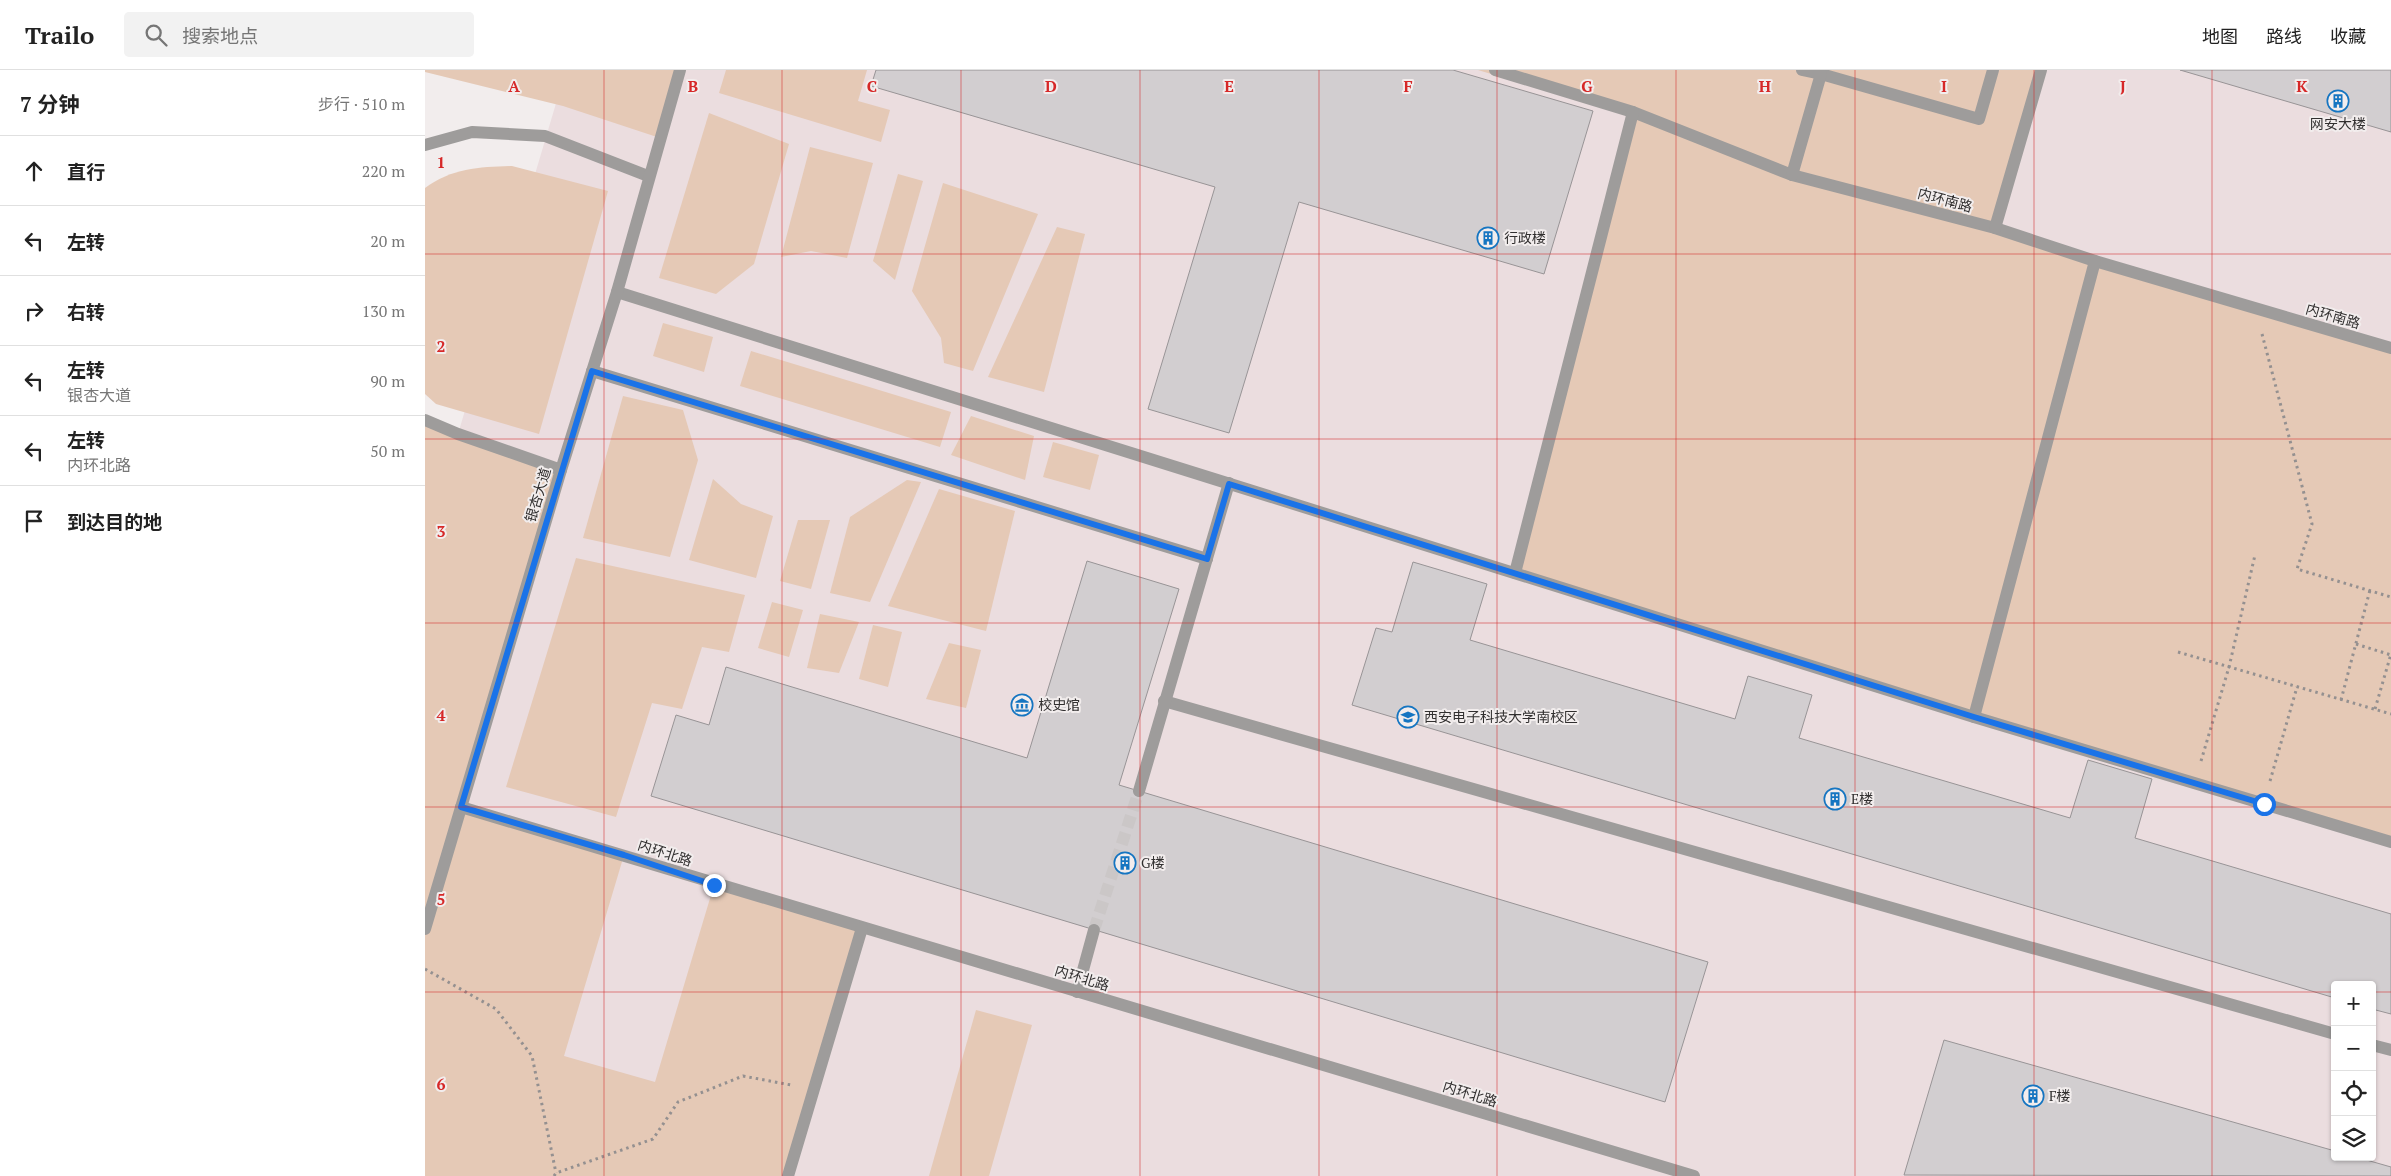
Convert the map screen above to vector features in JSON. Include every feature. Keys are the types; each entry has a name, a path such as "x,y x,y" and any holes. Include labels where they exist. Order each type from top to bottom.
{"lane":[{"name":"银杏大道","path":"425,929 561,470 617,292 648,176 680,70"},
{"name":"内环南路","path":"1495,70 1633,112 1792,175 1995,228 2095,260 2391,348"},
{"path":"1802,70 1979,119 1993,70"},
{"path":"1995,228 2041,70"},
{"path":"1792,175 1821,74"},
{"path":"1515,573 1633,112"},
{"path":"425,145 472,132 545,136 648,176"},
{"path":"1974,717 2095,260"},
{"path":"617,292 1974,717 2391,842"},
{"path":"592,371 1207,559"},
{"path":"425,420 458,434 561,470"},
{"path":"1139,791 1164,700 1229,484"},
{"path":"1164,700 2331,1033"},
{"name":"内环北路","path":"461,807 1694,1176"},
{"path":"788,1176 862,928"},
{"path":"1077,992 1094,930"},
{"path":"2376,1046 2391,1050"}],"path":[{"path":"2255,308 2312,524 2297,569 2391,597"},
{"path":"2195,783 2229,667 2255,555"},
{"path":"2341,700 2370,590"},
{"path":"2356,644 2391,655 2375,709"},
{"path":"2178,652 2391,714"},
{"path":"2264,804 2297,686"},
{"path":"425,969 496,1009 532,1056 555,1175 653,1139 678,1102 743,1076 814,1090"}],"shaded area":[{"name":"西安电子科技大学南校区","path":"425,70 2391,70 2391,1176 425,1176 425,441 458,434 557,100"},
{"path":"425,70 680,70 660,138 563,106 425,72"},
{"path":"726,70 867,70 858,101 890,110 881,142 719,93"},
{"path":"1478,70 2041,70 1996,228 2391,348 2391,842 1515,573 1632,117"},
{"path":"709,113 789,144 754,264 716,294 659,278"},
{"path":"810,147 873,163 847,258 811,251 781,257"},
{"path":"512,166 608,191 539,434 436,404 425,394 425,188 445,176 467,170"},
{"path":"898,174 923,181 895,280 873,261"},
{"path":"943,183 1038,214 973,371 944,363 941,338 912,291"},
{"path":"1057,227 1085,234 1044,392 988,377"},
{"path":"663,323 713,337 704,372 653,356"},
{"path":"751,351 951,412 940,447 740,386"},
{"path":"623,396 683,410 698,460 670,557 583,538"},
{"path":"971,416 1034,436 1025,480 951,455"},
{"path":"425,420 561,470 461,807 624,855 564,1056 655,1082 714,885 862,928 788,1176 425,1176"},
{"path":"1053,442 1099,455 1090,490 1043,477"},
{"path":"713,479 741,504 773,516 756,578 689,560"},
{"path":"907,480 921,482 870,602 830,593 850,517"},
{"path":"939,489 1015,511 986,631 888,606"},
{"path":"798,520 830,520 811,589 780,581"},
{"path":"576,558 745,595 729,652 702,647 682,709 652,703 616,817 506,787"},
{"path":"772,602 803,610 789,657 758,648"},
{"path":"820,614 859,622 839,673 807,668"},
{"path":"873,625 902,632 888,687 859,679"},
{"path":"949,643 981,650 966,708 926,699"},
{"path":"976,1010 1032,1025 989,1176 929,1176"}],"building":[{"name":"行政楼","path":"876,70 1453,70 1593,111 1544,274 1299,202 1229,433 1148,409 1215,187 871,86"},
{"name":"网安大楼","path":"2180,70 2391,70 2391,132"},
{"name":"G楼","path":"1087,561 1179,589 1119,785 1708,962 1665,1102 651,796 676,715 709,725 726,667 1027,758"},
{"name":"E楼","path":"1413,562 1487,584 1470,640 1735,719 1748,676 1812,695 1799,738 2070,818 2088,760 2152,779 2135,838 2391,914 2391,1014 2376,1010 2376,981 2331,981 2331,997 1352,705 1376,628 1392,632"},
{"name":"F楼","path":"1944,1040 2331,1150 2331,1161 2370,1161 2391,1167 2391,1176 1904,1175"}],"tunnel":[{"path":"1094,930 1139,791"}],"place":[{"name":"网安大楼","path":"2338,101"},
{"name":"行政楼","path":"1488,238"},
{"name":"校史馆","path":"1022,705"},
{"name":"西安电子科技大学南校区","path":"1408,717"},
{"name":"E楼","path":"1835,799"},
{"name":"G楼","path":"1125,863"},
{"name":"F楼","path":"2033,1096"}],"route":[{"path":"714,885 624,855 461,807 592,371 1207,559 1229,484 1974,717 2264,804"}]}
